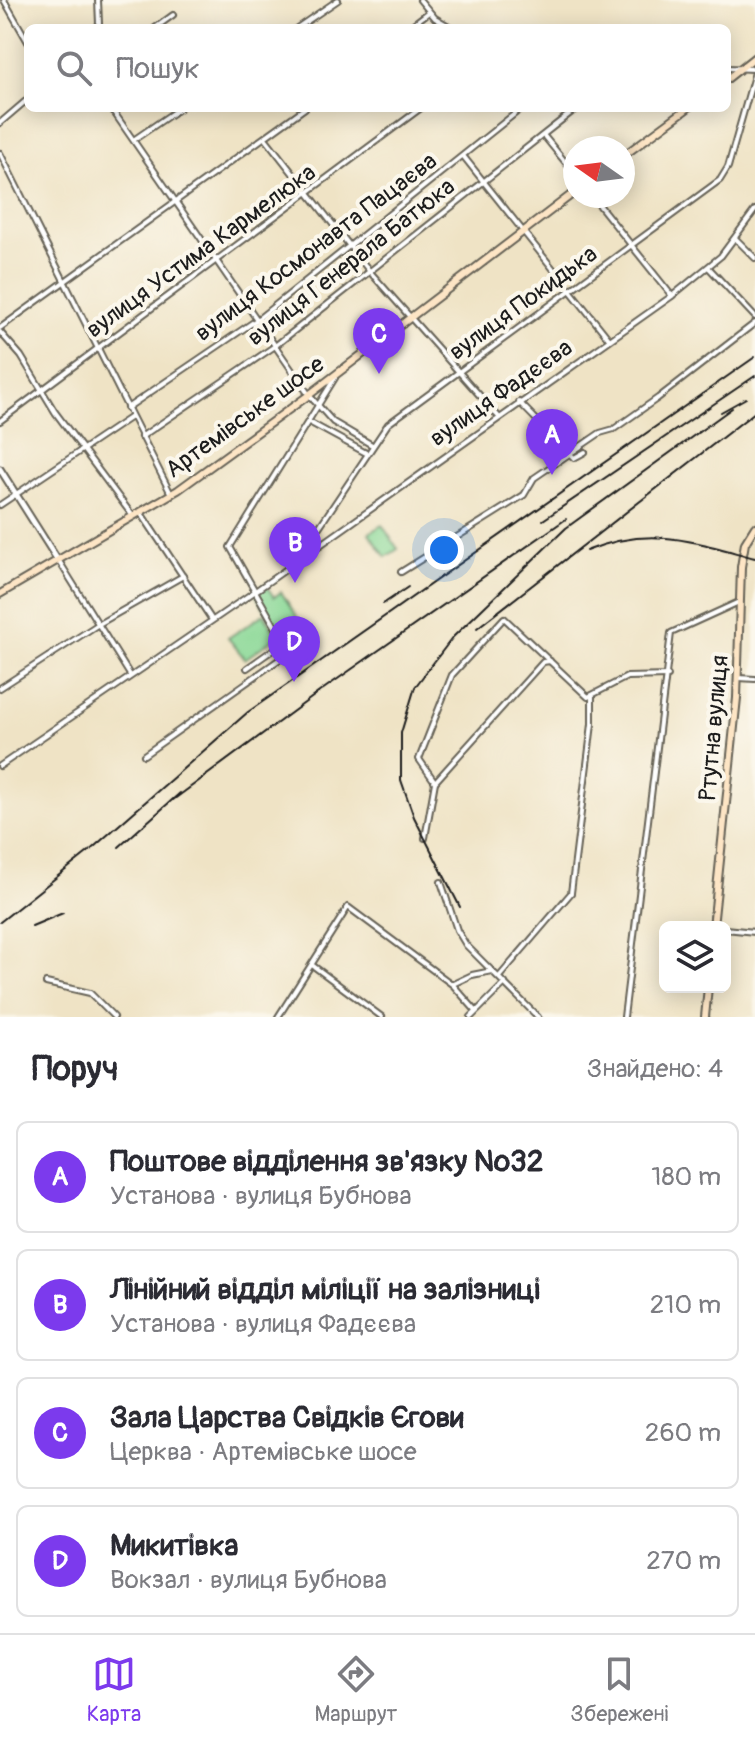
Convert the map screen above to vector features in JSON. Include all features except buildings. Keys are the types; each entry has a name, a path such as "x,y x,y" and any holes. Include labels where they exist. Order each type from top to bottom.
{"main road":[{"path":"731,76 755,57"},
{"path":"635,147 683,112"},
{"name":"Артемівське шосе","path":"0,594 171,494 309,395 563,201"},
{"name":"Ртутна вулиця","path":"714,921 739,678 743,555 755,527"},
{"path":"705,1017 707,993"}],"street":[{"path":"4,0 24,35"},
{"path":"98,0 99,24"},
{"path":"303,24 338,0"},
{"path":"420,0 429,12 446,24"},
{"path":"413,24 429,12"},
{"path":"161,24 173,15"},
{"path":"731,68 755,70"},
{"name":"вулиця Покидька","path":"295,562 388,424 720,180 728,167 755,70"},
{"path":"0,123 24,102"},
{"path":"114,112 309,395 333,422 372,445"},
{"path":"135,139 174,112"},
{"path":"134,517 55,412 44,389 0,330 300,112"},
{"name":"вулиця Устима Кармелюка","path":"0,421 309,195 416,112"},
{"name":"вулиця Космонавта Пацаєва","path":"127,408 258,319 351,248 517,112"},
{"name":"вулиця Генерала Батюка","path":"141,437 275,346 572,112"},
{"path":"543,135 563,159"},
{"path":"265,139 371,273 498,416"},
{"path":"0,153 100,347 131,417 171,494"},
{"path":"464,157 609,339"},
{"path":"601,208 672,296"},
{"name":"вулиця Фадєєва","path":"0,766 254,592 498,416 672,296 709,268 736,239 755,210"},
{"path":"736,239 755,258"},
{"path":"401,572 524,495 534,478 569,452 600,433 614,429 647,406 755,320 709,268"},
{"path":"284,642 230,547 338,372"},
{"path":"519,402 574,458 585,452"},
{"path":"0,505 85,451 131,417"},
{"path":"309,422 367,453"},
{"path":"0,469 130,675"},
{"path":"141,513 212,620"},
{"path":"0,688 97,625 183,576"},
{"path":"624,1017 671,633 740,601"},
{"path":"435,782 419,759 452,675 504,618 590,696 592,724 571,893 499,977"},
{"path":"144,755 304,642 300,639 284,642 247,668"},
{"path":"425,838 435,782 543,662 550,661"},
{"path":"590,696 627,677 668,676"},
{"path":"739,678 755,679"},
{"path":"441,882 457,930 538,1017"},
{"path":"278,1017 348,907 453,985 476,1011"},
{"path":"731,930 755,932"},
{"path":"312,965 382,1017"},
{"path":"453,985 472,975 492,971"},
{"path":"46,983 90,993 114,1017"},
{"path":"471,1017 505,983"}],"green space":[{"path":"382,525 398,549 386,557 369,533"},
{"path":"265,584 274,597 281,592 298,618 295,621 300,628 293,634 280,635 254,592"},
{"path":"264,614 277,636 245,659 228,638"}],"railway":[{"path":"0,922 87,853 248,712 755,357"},
{"path":"543,520 755,376"},
{"path":"721,412 746,398"},
{"path":"460,907 414,817 401,780 401,733 415,687 453,637 566,528 732,408"},
{"path":"477,628 755,412"},
{"path":"173,800 322,690 566,519"},
{"path":"586,551 609,543 651,537 691,541 755,558"},
{"path":"383,604 408,587"},
{"path":"119,847 180,793"},
{"path":"32,926 63,913"}],"place":[{"name":"Зала Царства Свідків Єгови","path":"379,374"},
{"name":"Поштове відділення зв'язку №32","path":"552,475"},
{"name":"Лінійний відділ міліції на залізниці","path":"295,583"},
{"name":"Микитівка","path":"294,682"}]}
